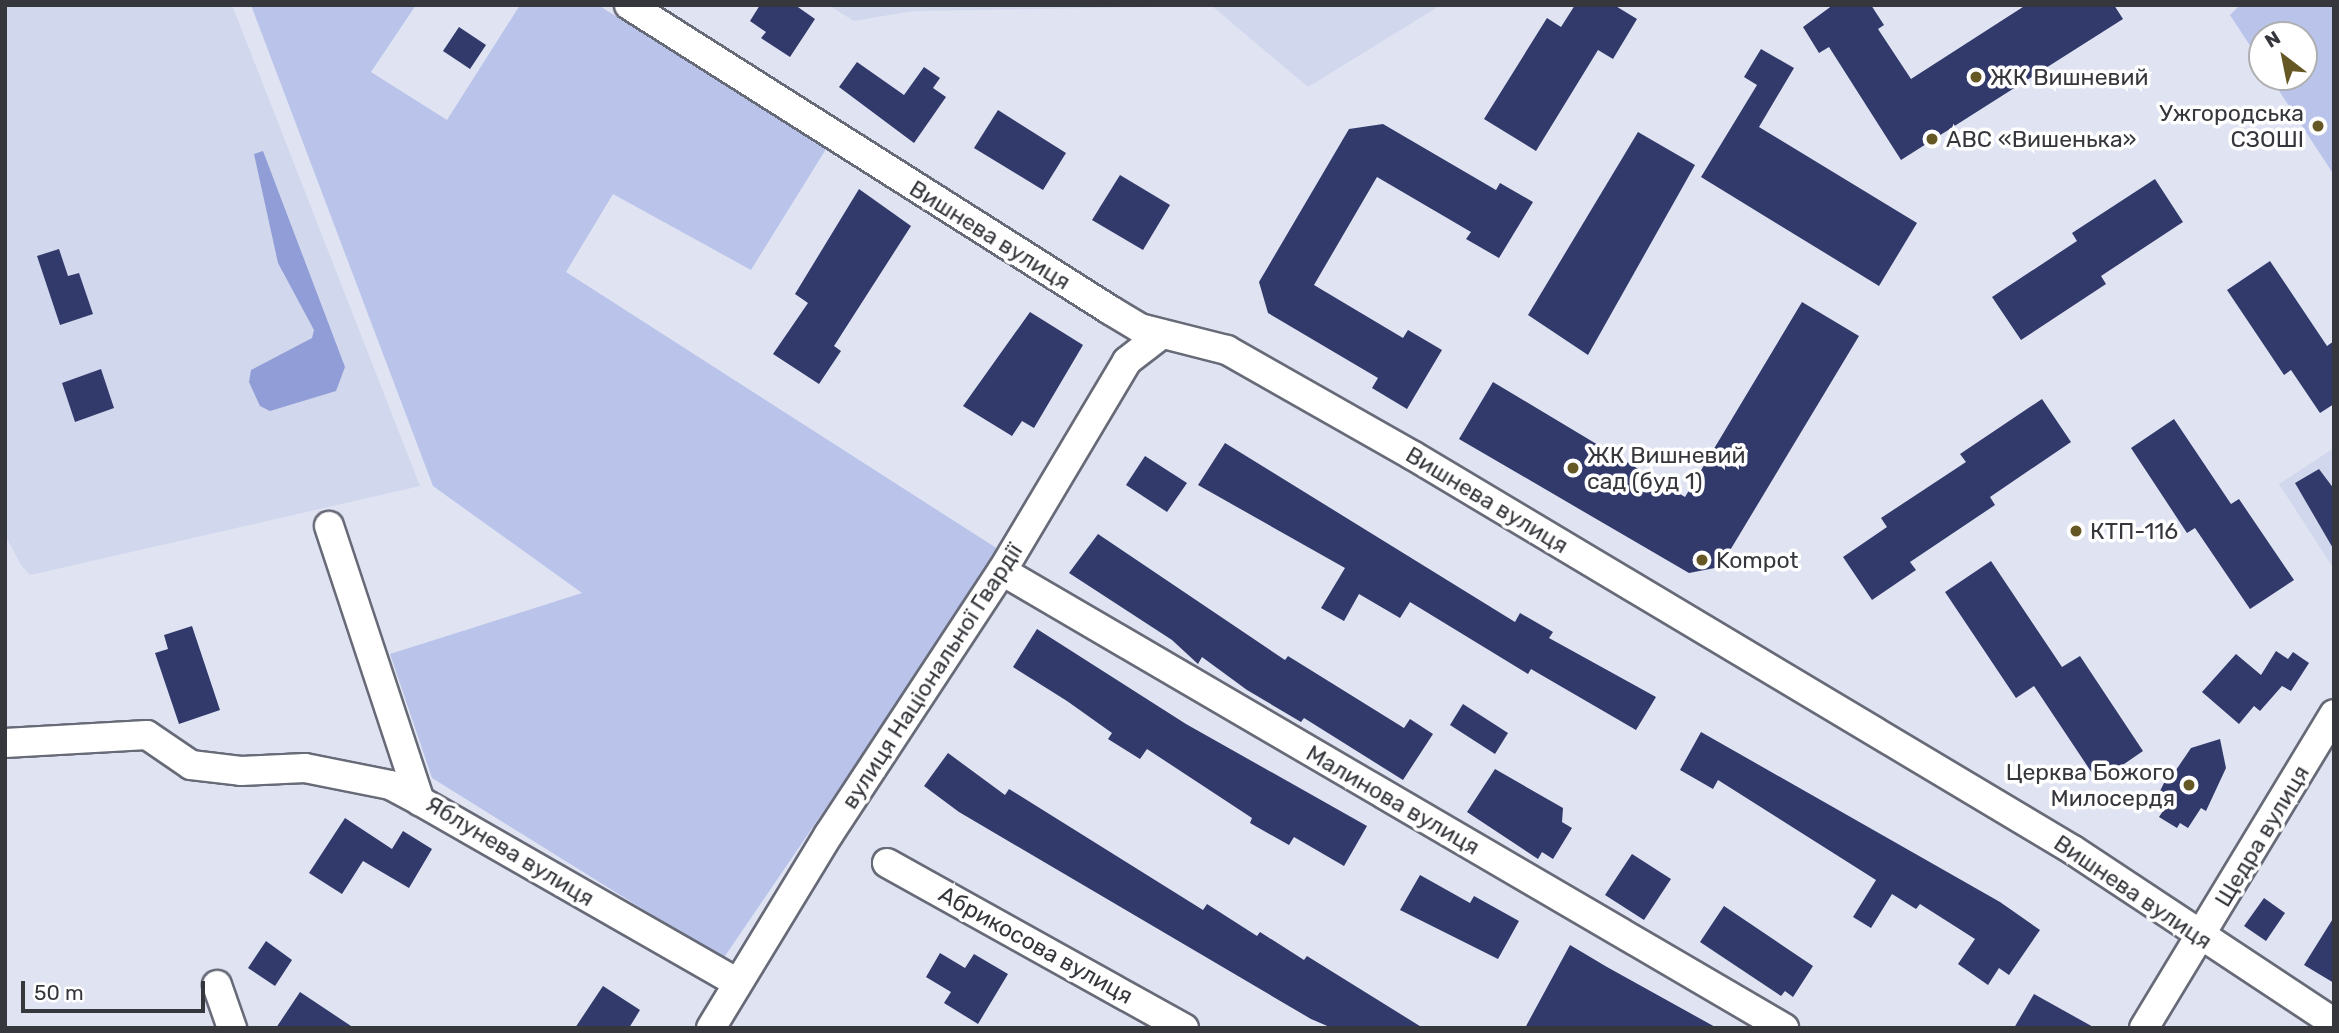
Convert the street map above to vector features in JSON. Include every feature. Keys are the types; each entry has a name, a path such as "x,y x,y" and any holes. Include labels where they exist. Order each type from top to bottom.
{"street":[{"name":"Вишнева вулиця","path":"629,5 1110,310 1162,334 1227,350 1412,455 2073,850 2201,938 2334,1023"},
{"name":"вулиця Національної Гвардії","path":"711,1028 1002,571 1127,360 1162,334"},
{"name":"Яблунева вулиця","path":"329,526 420,801 738,984"},
{"name":"Малинова вулиця","path":"1002,571 1784,1028"},
{"name":"Щедра вулиця","path":"2144,1028 2201,938 2334,714"},
{"path":"5,743 147,735 191,765 240,771 305,768 390,785 420,801"},
{"name":"Абрикосова вулиця","path":"887,863 1184,1028"},
{"path":"217,985 232,1028"}],"shaded area":[{"path":"5,5 232,5 420,486 30,575 21,565 5,535"},
{"path":"251,5 416,5 371,72 447,120 520,5 598,5 826,149 751,270 613,194 566,272 1001,551 723,959 432,778 390,654 582,593 433,486"},
{"path":"828,5 1441,5 1308,87 1212,6 913,11 854,21"},
{"name":"Ужгородська СЗОШІ","path":"2240,5 2334,5 2334,175 2279,91 2318,91 2318,21 2248,21 2248,43 2230,15"},
{"path":"263,151 345,367 336,391 270,411 260,406 249,382 251,370 312,338 314,330 278,263 254,154"},
{"path":"2334,448 2334,569 2279,484"}],"building":[{"path":"760,5 795,5 815,19 790,57 761,38 766,32 750,21"},
{"path":"1575,5 1614,5 1637,19 1613,59 1598,50 1536,151 1484,119 1547,18 1561,27"},
{"name":"ЖК Вишневий","path":"1833,5 1871,5 1884,25 1878,29 1911,79 2026,5 2114,5 2123,19 1901,160 1829,47 1819,53 1803,27"},
{"path":"459,27 486,45 470,69 443,51"},
{"path":"1761,49 1794,68 1759,127 1917,223 1879,286 1701,177 1757,85 1744,77"},
{"path":"857,62 904,95 924,67 940,78 933,88 946,97 914,143 839,87"},
{"path":"998,110 1066,153 1043,190 974,148"},
{"path":"1383,124 1496,190 1500,183 1533,202 1499,258 1466,239 1471,232 1377,177 1314,285 1403,338 1408,330 1442,350 1407,409 1372,388 1378,378 1268,313 1259,282 1349,129"},
{"path":"1638,132 1695,165 1588,355 1528,315"},
{"path":"1120,175 1170,205 1143,250 1092,220"},
{"path":"2155,179 2183,222 2101,276 2106,284 2021,340 1992,297 2077,241 2072,233"},
{"path":"859,189 911,226 834,346 841,351 819,384 773,354 808,303 795,294"},
{"path":"59,249 68,276 79,273 93,314 60,325 37,256"},
{"path":"2270,261 2327,346 2334,341 2334,404 2320,413 2291,370 2284,375 2227,290"},
{"path":"1802,302 1859,336 1720,567 1689,573 1459,439 1493,382 1685,497"},
{"path":"1030,312 1083,345 1034,428 1022,421 1012,436 963,406"},
{"path":"101,369 114,408 75,422 62,383"},
{"path":"2042,399 2071,442 1990,497 1995,505 1910,562 1916,570 1872,600 1843,557 1887,527 1881,518 1966,462 1960,454"},
{"path":"2174,419 2231,504 2239,499 2294,580 2250,609 2195,528 2187,533 2131,448"},
{"path":"1225,443 1515,622 1520,613 1553,632 1549,638 1656,697 1636,730 1531,669 1528,674 1410,602 1400,618 1359,594 1344,621 1321,608 1345,568 1198,485"},
{"path":"1145,456 1187,483 1167,512 1126,485"},
{"path":"2319,469 2334,489 2334,550 2295,483"},
{"path":"1098,534 1285,660 1288,656 1404,728 1410,719 1433,734 1403,780 1304,718 1301,722 1247,690 1202,657 1198,664 1172,640 1069,573"},
{"path":"1991,561 2062,667 2080,656 2143,751 2098,782 2034,686 2016,698 1945,592"},
{"path":"192,626 220,710 179,724 155,653 168,649 164,635"},
{"path":"1037,629 1186,724 1367,826 1344,866 1294,837 1289,845 1250,823 1252,818 1147,749 1140,759 1108,739 1112,733 1013,667"},
{"path":"2276,651 2288,659 2293,652 2309,663 2291,691 2282,686 2260,711 2254,706 2239,724 2202,692 2236,654 2261,675"},
{"path":"1463,704 1508,733 1495,754 1450,725"},
{"path":"1701,732 2000,902 2040,930 2009,975 1999,968 1988,985 1958,964 1975,939 1920,904 1916,909 1892,894 1871,928 1853,917 1876,880 1718,780 1713,789 1680,770"},
{"name":"Церква Божого Милосердя","path":"2220,739 2226,768 2206,811 2201,808 2188,828 2180,823 2177,828 2159,817 2163,811 2153,805 2172,767 2176,770 2191,748"},
{"path":"948,753 1005,795 1009,789 1203,910 1207,904 1257,936 1260,932 1304,960 1307,956 1423,1028 1332,1028 1311,1019 959,812 924,786"},
{"path":"1495,769 1563,808 1562,822 1572,828 1553,859 1542,852 1538,859 1467,812"},
{"path":"345,818 392,849 403,831 432,849 409,888 363,861 342,894 309,873"},
{"path":"1632,854 1671,879 1644,920 1605,895"},
{"path":"1420,875 1470,903 1474,896 1519,921 1498,959 1400,910"},
{"path":"2264,898 2285,913 2266,941 2244,926"},
{"path":"1724,906 1813,966 1793,997 1785,991 1781,996 1700,942"},
{"path":"2334,917 2334,983 2304,965"},
{"path":"266,941 292,960 275,986 248,968"},
{"path":"1570,945 1607,967 1717,1028 1525,1028"},
{"path":"940,953 965,968 974,954 1008,974 978,1024 944,1003 951,992 926,977"},
{"path":"603,986 640,1010 629,1028 575,1028"},
{"path":"300,992 354,1028 276,1028"},
{"path":"2034,994 2095,1028 2014,1028"}],"place":[{"name":"ЖК Вишневий","path":"1976,77"},
{"name":"Ужгородська СЗОШІ","path":"2318,126"},
{"name":"ABC «Вишенька»","path":"1932,139"},
{"name":"ЖК Вишневий сад (буд 1)","path":"1573,468"},
{"name":"КТП-116","path":"2076,531"},
{"name":"Kompot","path":"1702,560"},
{"name":"Церква Божого Милосердя","path":"2189,785"}]}
